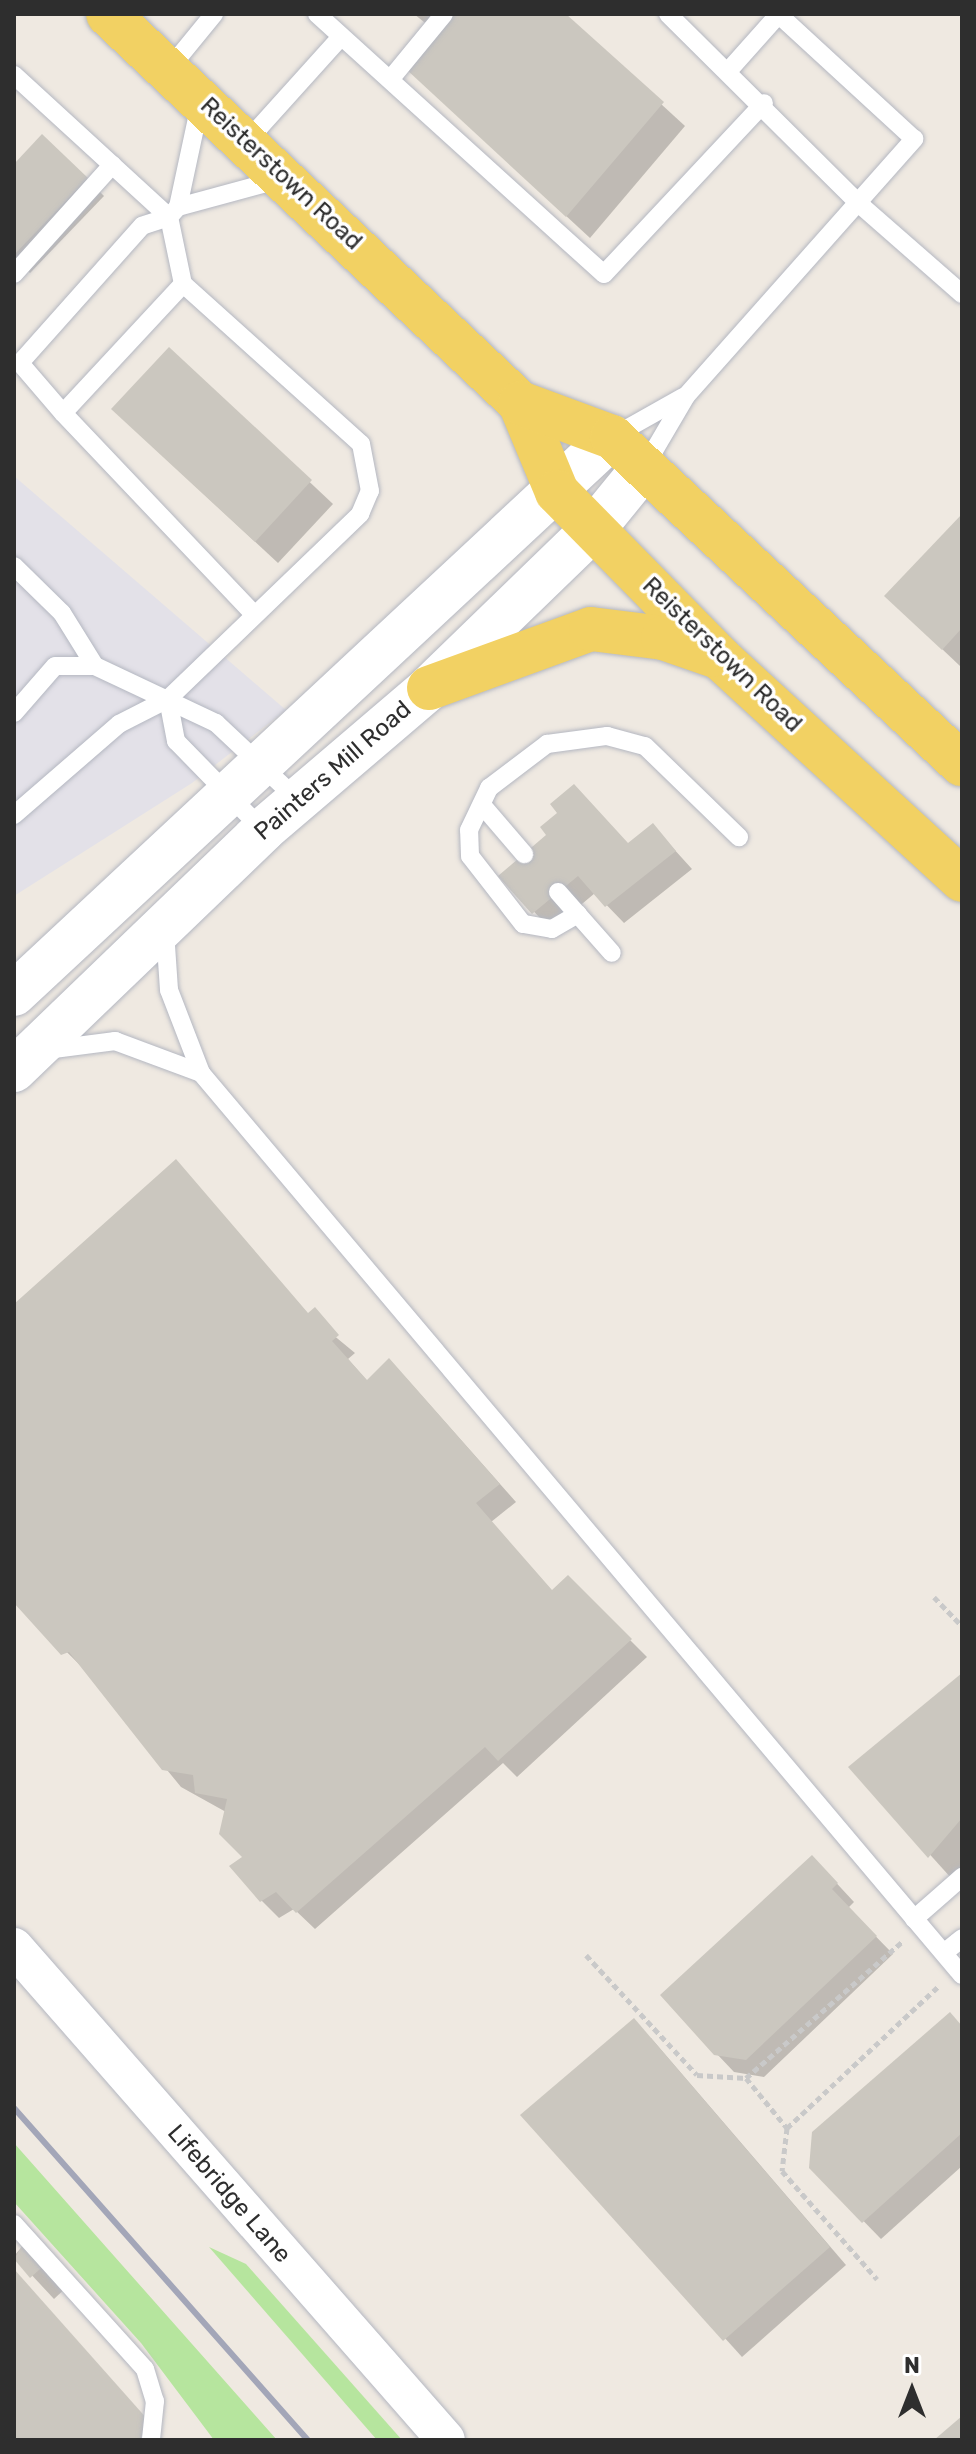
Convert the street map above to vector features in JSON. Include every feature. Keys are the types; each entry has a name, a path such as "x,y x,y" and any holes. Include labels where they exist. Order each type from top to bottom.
{"main road":[{"name":"Reisterstown Road","path":"108,14 248,140 520,403 557,492 596,526 721,659 962,880"},
{"name":"Reisterstown Road","path":"520,403 612,437 962,764"},
{"path":"14,994 226,792 557,492 612,437"},
{"name":"Painters Mill Road","path":"25,1061 165,929 263,830 429,688 596,526 645,466"},
{"path":"429,688 591,629 663,638 721,659"}],"street":[{"name":"Lifebridge Lane","path":"14,1947 446,2440"}],"lane":[{"path":"169,69 214,14"},
{"path":"317,14 340,38 393,76 604,274 764,103"},
{"path":"393,76 444,14"},
{"path":"668,14 730,69 857,202 962,294"},
{"path":"645,466 686,396 914,139 779,14 730,69"},
{"path":"248,140 340,38"},
{"path":"17,84 112,165 174,212"},
{"path":"14,815 119,724 168,699 252,612 360,514 368,470 361,444 183,284 174,212 201,99"},
{"path":"14,274 112,165"},
{"path":"252,612 63,413 20,363 142,226 174,212 287,178"},
{"path":"63,413 183,284"},
{"path":"612,437 686,396"},
{"path":"14,566 62,613 95,666"},
{"path":"14,713 55,666 95,666 216,723 297,799"},
{"path":"168,699 176,741 263,830"},
{"path":"578,914 552,929 523,924 491,888 470,856 469,830 489,788 547,744 607,736 645,746 739,837"},
{"path":"482,805 524,854"},
{"path":"558,892 612,953"},
{"path":"165,929 169,990 201,1073 959,1972"},
{"path":"25,1061 115,1041 201,1073"},
{"path":"918,1922 962,1877"},
{"path":"945,1952 962,1938"},
{"path":"14,2224 145,2369 155,2401 151,2440"}],"path":[{"path":"934,1597 962,1626"},
{"path":"586,1955 697,2075 746,2078 918,1922"},
{"path":"877,2279 782,2171 787,2128 959,1972"},
{"path":"746,2078 787,2128"}],"shaded area":[{"path":"14,476 286,710 192,783 14,896"}],"green space":[{"path":"14,2143 277,2440 214,2440 141,2343 14,2202"},
{"path":"209,2247 246,2264 402,2440 377,2440"}],"building":[{"path":"454,14 566,14 664,102 566,217 407,70"},
{"path":"42,134 88,178 14,255 14,164"},
{"path":"169,347 312,480 255,542 111,409"},
{"path":"962,514 962,628 942,650 884,596"},
{"path":"574,784 628,843 653,823 676,851 605,907 578,876 532,914 498,876 546,835 540,827 557,813 550,804"},
{"path":"176,1159 308,1313 315,1307 339,1335 332,1341 367,1380 389,1358 500,1484 476,1503 552,1590 568,1575 632,1639 498,1761 485,1747 296,1913 276,1892 260,1902 229,1866 242,1857 219,1834 227,1799 195,1793 193,1775 162,1770 69,1652 61,1655 14,1603 14,1304"},
{"path":"962,1673 962,1818 928,1858 848,1767"},
{"path":"812,1855 838,1883 832,1889 877,1936 746,2060 714,2055 660,1995"},
{"path":"950,2012 962,2026 962,2133 862,2223 809,2168 812,2132"},
{"path":"634,2018 830,2247 723,2341 520,2115"},
{"path":"27,2238 48,2262 30,2278 14,2259"},
{"path":"14,2269 149,2421 140,2440 14,2440"},
{"path":"962,2416 962,2440 934,2440"}],"railway":[{"path":"14,2108 308,2440"}]}
